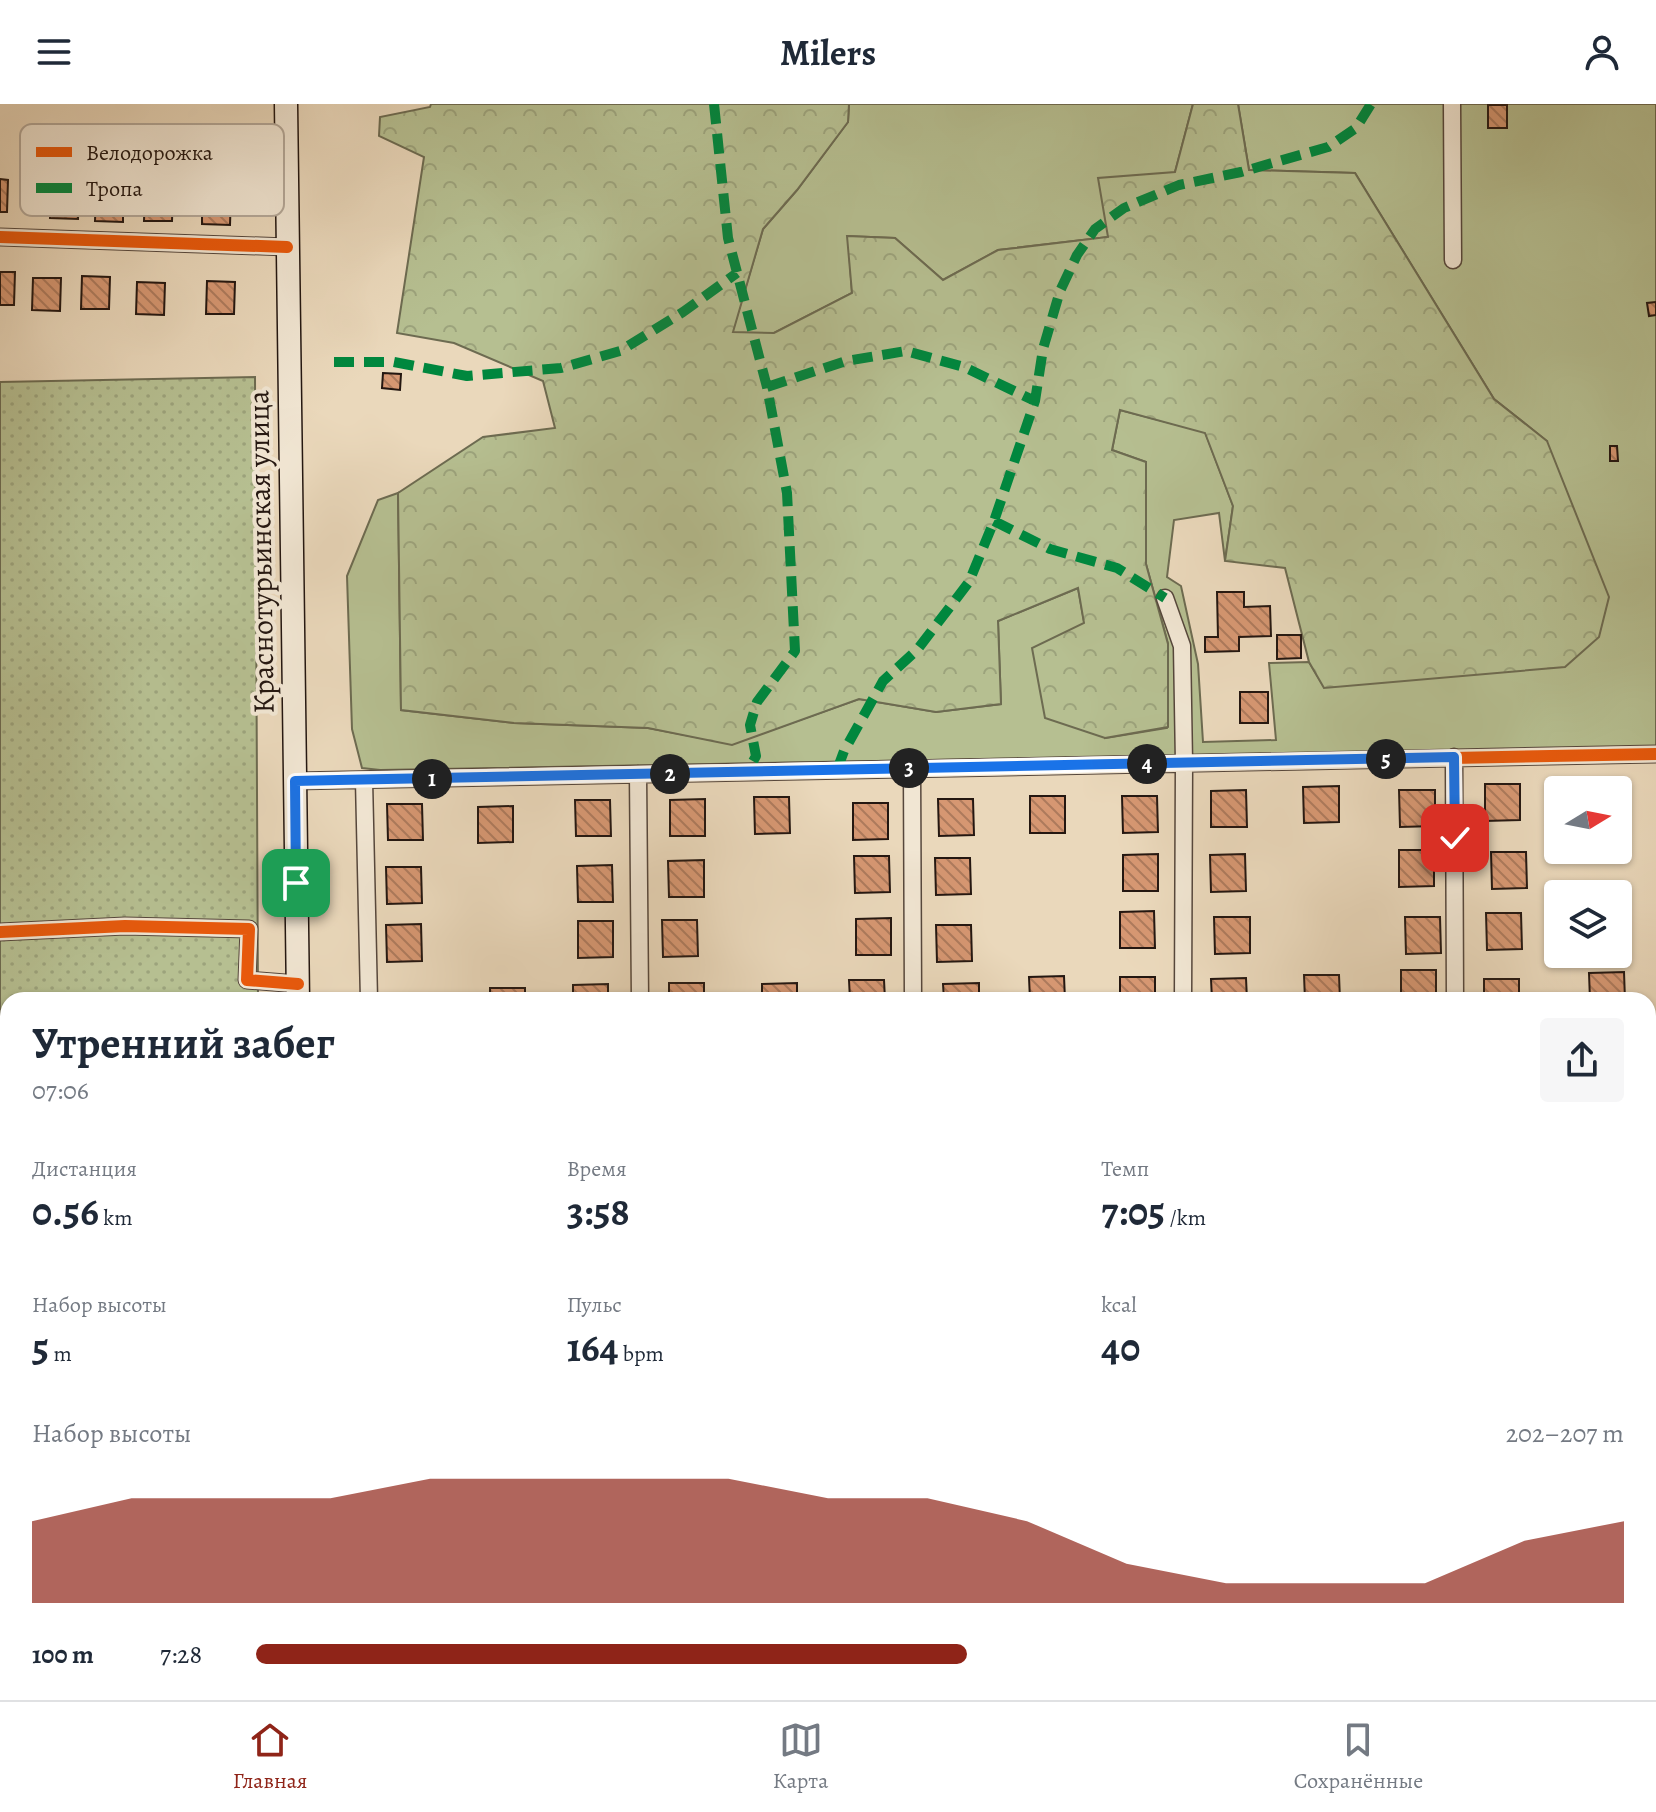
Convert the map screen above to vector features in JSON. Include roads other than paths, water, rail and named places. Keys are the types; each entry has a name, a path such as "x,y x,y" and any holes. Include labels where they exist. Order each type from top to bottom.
{"main road":[{"name":"Краснотурьинская улица","path":"286,104 298,992"}],"street":[{"path":"1452,104 1453,260"},
{"path":"0,237 287,247"},
{"path":"1165,598 1182,646 1183,992"},
{"path":"295,781 1656,754"},
{"path":"1454,757 1455,992"},
{"path":"912,768 913,992"},
{"path":"638,774 640,992"},
{"path":"364,780 369,992"},
{"path":"0,932 125,926 249,929 247,980 298,992"}]}
